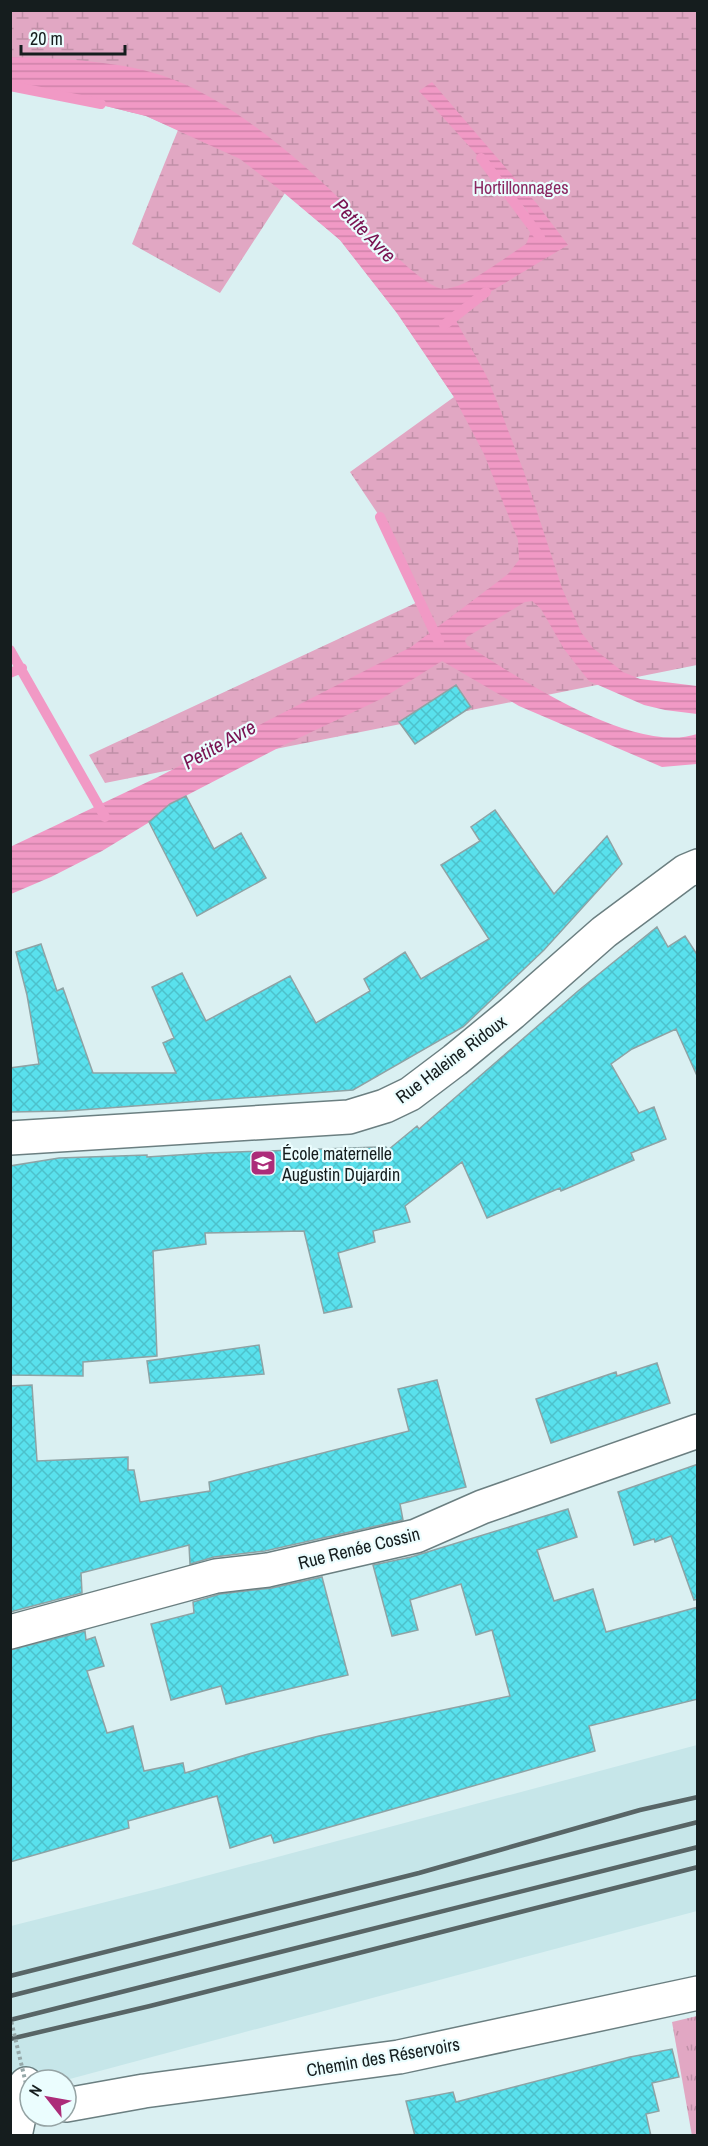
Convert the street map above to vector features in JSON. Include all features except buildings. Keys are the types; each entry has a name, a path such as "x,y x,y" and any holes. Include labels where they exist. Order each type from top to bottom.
{"street":[{"name":"Rue Haleine Ridoux","path":"10,1138 349,1117 386,1106 410,1094 455,1060 604,932 686,871 698,866"},
{"name":"Rue Renée Cossin","path":"10,1632 216,1576 268,1570 416,1536 482,1507 698,1431"},
{"name":"Chemin des Réservoirs","path":"78,2103 144,2091 399,2057 698,1993"}],"path":[{"path":"10,2016 22,2068"}],"shaded area":[{"path":"697,1745 697,1911 78,2077 78,2068 18,2068 18,2089 11,2095 11,1926"}],"green space":[{"name":"Hortillonnages","path":"11,11 697,11 697,665 105,783 89,755 420,601 380,517 350,472 454,397 397,313 340,240 285,193 220,293 132,244 178,130 146,116 29,87 11,85"},
{"path":"697,2016 698,2135 692,2136 672,2022"}],"water":[{"path":"11,57 114,64 154,73 195,89 219,102 266,134 330,189 417,275 439,288 448,289 471,280 526,244 530,223 527,210 419,91 432,82 537,204 568,245 460,310 455,316 486,375 500,409 525,475 562,588 581,632 593,648 623,672 640,679 697,686 697,714 644,705 589,681 564,649 541,609 532,601 525,602 467,637 465,641 467,645 546,694 611,724 642,734 671,738 697,734 697,764 662,767 519,706 442,661 383,698 280,747 170,804 148,823 102,851 11,894 10,847 158,777 411,647 508,574 519,560 518,540 484,454 454,397 397,313 340,240 240,159 146,116 29,87 11,85"}],"waterway":[{"name":"Petite Avre","path":"10,86 101,104"},
{"path":"481,158 540,237"},
{"path":"444,325 486,292"},
{"path":"380,517 439,642"},
{"path":"10,650 105,817"},
{"path":"10,673 22,668"}],"railway":[{"path":"10,1976 419,1873 640,1810 698,1797"},
{"path":"10,1996 698,1822"},
{"path":"10,2020 698,1847"},
{"path":"10,2039 150,2006 698,1867"}],"place":[{"name":"École maternelle Augustin Dujardin","path":"263,1163"}]}
